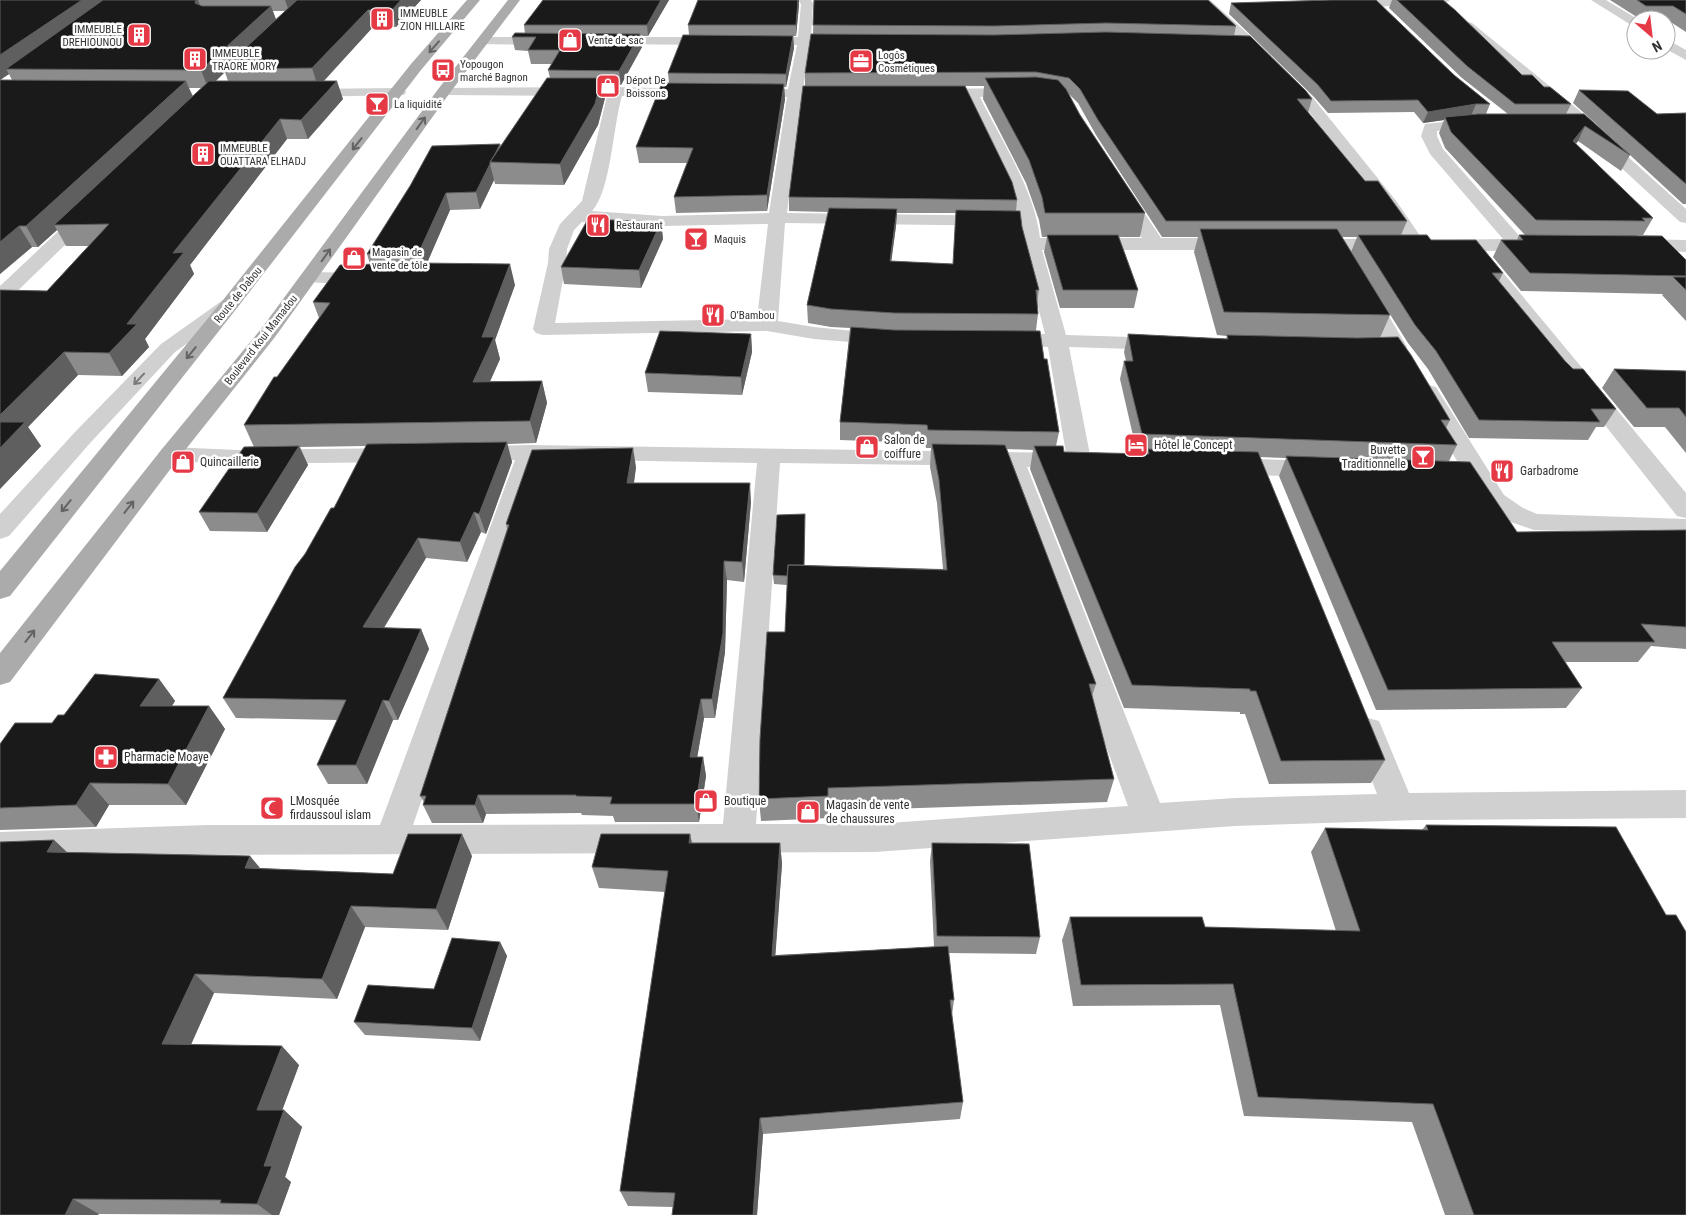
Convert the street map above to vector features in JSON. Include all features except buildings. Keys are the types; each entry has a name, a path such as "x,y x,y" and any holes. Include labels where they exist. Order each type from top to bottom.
{"main road":[{"name":"Route de Dabou","path":"0,588 230,304 399,92 416,67 474,0"},
{"name":"Boulevard Koui Mamadou","path":"0,674 170,454 310,278 444,91 514,0"}],"street":[{"path":"1327,5 1435,0 1451,11 1575,114 1581,123 1686,218"},
{"path":"1597,0 1626,18"},
{"path":"767,325 777,218 809,1"},
{"path":"1375,3 1387,15"},
{"path":"1207,4 1231,8"},
{"path":"1207,4 1251,44 1308,101 1391,206 1418,246"},
{"path":"483,40 565,41"},
{"path":"595,41 862,42"},
{"path":"1233,43 1251,44"},
{"path":"444,91 715,92"},
{"path":"616,91 610,111 596,184 590,203 566,228 558,249 557,263 542,329 767,325 838,336 909,339"},
{"path":"292,93 399,92"},
{"path":"922,93 1034,92"},
{"path":"765,93 854,93"},
{"path":"455,454 530,452 1088,461 1032,244 1029,221 1021,196 971,94"},
{"path":"1496,123 1430,127 1429,136 1436,151 1517,244"},
{"path":"1564,123 1581,123"},
{"path":"1112,178 1155,244"},
{"path":"0,297 102,200"},
{"path":"579,216 662,221 777,218 1029,221"},
{"path":"1032,244 1246,244"},
{"path":"1286,244 1418,246 1556,244"},
{"path":"1336,245 1346,262"},
{"path":"1471,245 1686,510"},
{"path":"1616,245 1686,246"},
{"path":"310,278 388,279"},
{"path":"1356,279 1387,347 1413,367 1476,473 1495,501 1514,514 1534,522 1686,527"},
{"path":"0,530 168,348 230,304"},
{"path":"982,340 1058,340 1181,344"},
{"path":"391,839 530,452"},
{"path":"170,454 237,457 417,454"},
{"path":"738,838 769,456"},
{"path":"1012,459 1149,817"},
{"path":"1203,465 1340,470"},
{"path":"1260,467 1272,495"},
{"path":"1447,472 1476,473"},
{"path":"1358,706 1399,807"},
{"path":"0,847 208,840 875,838 1235,812 1399,807 1686,804"}],"place":[{"name":"IMMEUBLE ZION HILLAIRE","path":"382,19"},
{"name":"IMMEUBLE DREHIOUNOU","path":"139,35"},
{"name":"Vente de sac","path":"570,40"},
{"name":"IMMEUBLE TRAORE MORY","path":"195,59"},
{"name":"Logôs Cosmétiques","path":"861,61"},
{"name":"Yopougon marché Bagnon","path":"443,70"},
{"name":"Dépot De Boissons","path":"608,86"},
{"name":"La liquidité","path":"377,104"},
{"name":"IMMEUBLE OUATTARA ELHADJ","path":"203,154"},
{"name":"Restaurant","path":"598,225"},
{"name":"Maquis","path":"696,239"},
{"name":"Magasin de vente de tôle","path":"354,258"},
{"name":"O’Bambou","path":"713,315"},
{"name":"Hôtel le Concept","path":"1136,445"},
{"name":"Salon de coiffure","path":"867,447"},
{"name":"Buvette Traditionnelle","path":"1423,457"},
{"name":"Quincaillerie","path":"183,462"},
{"name":"Garbadrome","path":"1502,471"},
{"name":"Pharmacie Moaye","path":"106,757"},
{"name":"Boutique","path":"706,801"},
{"name":"LMosquée firdaussoul islam","path":"272,808"},
{"name":"Magasin de vente de chaussures","path":"808,812"}]}
